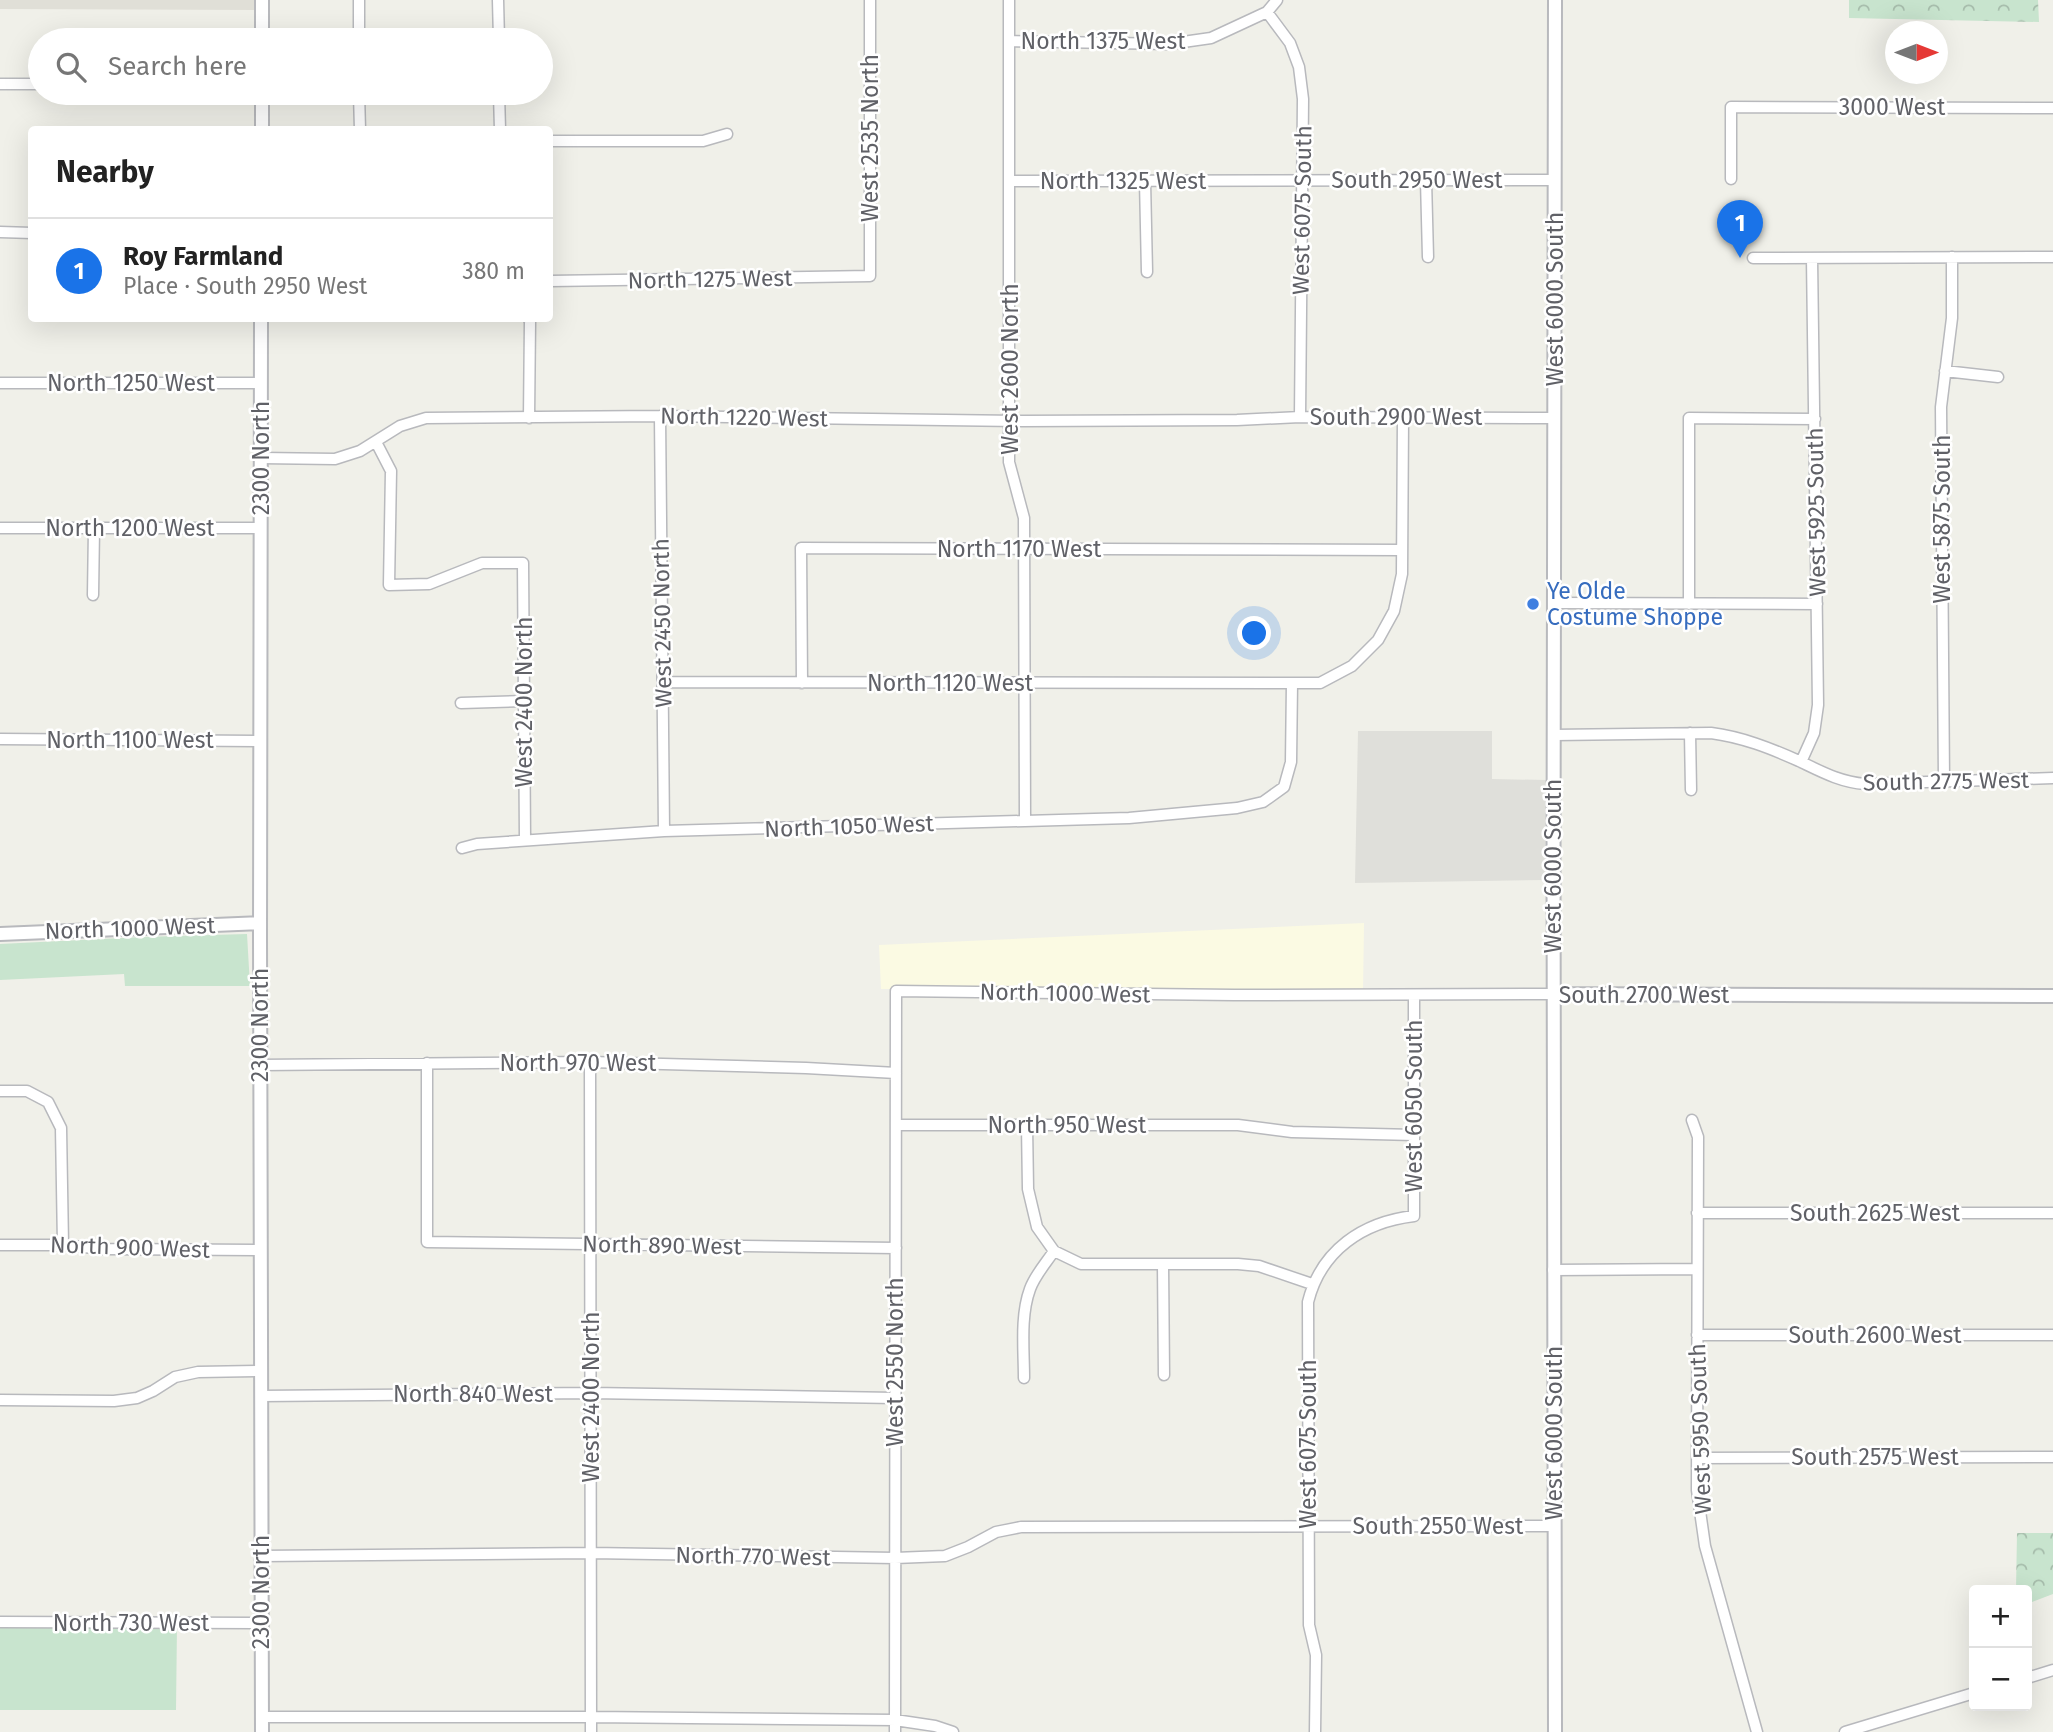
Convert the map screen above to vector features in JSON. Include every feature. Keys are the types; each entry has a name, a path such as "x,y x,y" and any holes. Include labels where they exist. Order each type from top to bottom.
{"street":[{"path":"262,0 262,28"},
{"path":"359,0 359,28"},
{"path":"498,0 499,28"},
{"name":"West 2535 North","path":"870,0 870,276"},
{"name":"West 2600 North","path":"1009,0 1009,462 1024,518 1025,821"},
{"path":"1267,12 1277,0"},
{"name":"West 6000 South","path":"1555,0 1552,994 1555,1732"},
{"name":"North 1375 West","path":"1009,41 1169,44 1211,38 1267,12"},
{"name":"West 6075 South","path":"1267,12 1290,43 1299,67 1303,99 1300,417"},
{"path":"0,84 28,84"},
{"path":"262,105 262,126"},
{"path":"359,105 359,126"},
{"path":"499,105 500,126"},
{"name":"3000 West","path":"1731,179 1731,107 2053,108"},
{"path":"553,141 703,141 727,134"},
{"path":"1426,180 1428,257"},
{"name":"South 2950 West","path":"1236,181 1555,180"},
{"name":"North 1325 West","path":"1009,181 1236,181"},
{"path":"1145,181 1147,272"},
{"path":"0,232 28,233"},
{"name":"West 5875 South","path":"1944,781 1941,407 1952,318 1952,257"},
{"path":"1753,258 2053,257"},
{"name":"West 5925 South","path":"1801,762 1814,733 1818,705 1812,258"},
{"name":"North 1275 West","path":"553,281 870,276"},
{"name":"2300 North","path":"261,322 262,1732"},
{"path":"529,418 530,322"},
{"path":"1945,371 1998,377"},
{"name":"North 1250 West","path":"0,383 261,383"},
{"name":"North 1220 West","path":"261,458 334,459 360,452 400,426 426,418 660,416 1009,421 1237,420"},
{"name":"West 2450 North","path":"660,416 664,831"},
{"name":"South 2900 West","path":"1237,420 1300,417 1555,418"},
{"path":"1402,550 1403,417"},
{"path":"1689,604 1689,418 1815,419"},
{"name":"West 2400 North","path":"376,442 391,471 389,585 429,583 482,563 523,563 525,840"},
{"name":"North 1200 West","path":"0,527 261,528"},
{"path":"93,595 94,528"},
{"name":"North 1170 West","path":"802,683 801,548 1402,550"},
{"name":"North 1120 West","path":"663,682 1320,683 1352,666 1378,640 1394,611 1402,573 1402,550"},
{"path":"1555,603 1817,604"},
{"name":"North 1050 West","path":"462,848 477,844 664,831 1129,818 1237,808 1263,802 1284,787 1291,762 1292,683"},
{"path":"461,703 524,701"},
{"path":"1690,733 1691,790"},
{"name":"South 2775 West","path":"1554,734 1711,733 1737,736 1801,762 1827,776 1866,784 2053,778"},
{"name":"North 1100 West","path":"0,739 260,741"},
{"name":"North 1000 West","path":"0,934 260,923"},
{"name":"North 1000 West","path":"896,991 1234,995"},
{"name":"West 2550 North","path":"895,1732 896,991"},
{"name":"South 2700 West","path":"1234,995 2053,996"},
{"name":"West 6050 South","path":"1413,995 1414,1216"},
{"name":"West 2400 North","path":"590,1062 591,1732"},
{"name":"North 970 West","path":"260,1065 590,1062 896,1073"},
{"name":"North 890 West","path":"428,1063 428,1242 896,1248"},
{"path":"0,1091 27,1091 48,1102 61,1128 63,1245"},
{"name":"West 5950 South","path":"1692,1120 1698,1137 1697,1490 1705,1546 1757,1732"},
{"name":"North 950 West","path":"896,1125 1238,1125 1292,1132 1414,1135"},
{"path":"1027,1125 1028,1189 1037,1227 1054,1251 1081,1264 1259,1266 1312,1284"},
{"name":"South 2625 West","path":"1697,1213 2053,1213"},
{"name":"West 6075 South","path":"1315,1732 1316,1655 1309,1625 1308,1302 1312,1284 1338,1247 1361,1232 1391,1219 1414,1216"},
{"name":"North 900 West","path":"0,1245 261,1250"},
{"path":"1024,1378 1025,1314 1030,1289 1054,1251"},
{"path":"1163,1264 1164,1375"},
{"path":"1553,1270 1697,1269"},
{"name":"South 2600 West","path":"1697,1335 2053,1335"},
{"path":"0,1400 114,1401 137,1398 176,1377 198,1372 261,1371"},
{"name":"North 840 West","path":"261,1396 591,1393 895,1398"},
{"name":"South 2575 West","path":"1697,1458 2053,1457"},
{"name":"South 2550 West","path":"1238,1527 1554,1526"},
{"name":"North 770 West","path":"261,1556 591,1553 895,1558 945,1556 996,1532 1021,1527 1238,1527"},
{"name":"North 730 West","path":"0,1622 262,1623"},
{"path":"2032,1676 2053,1670"},
{"path":"1845,1732 1969,1695"},
{"path":"262,1717 895,1720 935,1726 953,1732"}],"shaded area":[{"path":"0,0 254,0 254,10 0,9"},
{"path":"1358,731 1492,731 1492,779 1546,780 1545,880 1355,883"},
{"path":"1364,923 1363,989 881,989 879,945"}],"green space":[{"path":"1849,0 2038,0 2039,22 1849,18"},
{"path":"247,934 250,986 125,986 124,974 0,980 0,944"},
{"path":"2017,1533 2053,1533 2053,1594 2032,1602 2032,1585 2016,1585"},
{"path":"177,1625 176,1710 0,1710 0,1627"}],"place":[{"name":"Roy Farmland","path":"1740,258"},
{"name":"Ye Olde Costume Shoppe","path":"1533,604"}]}
